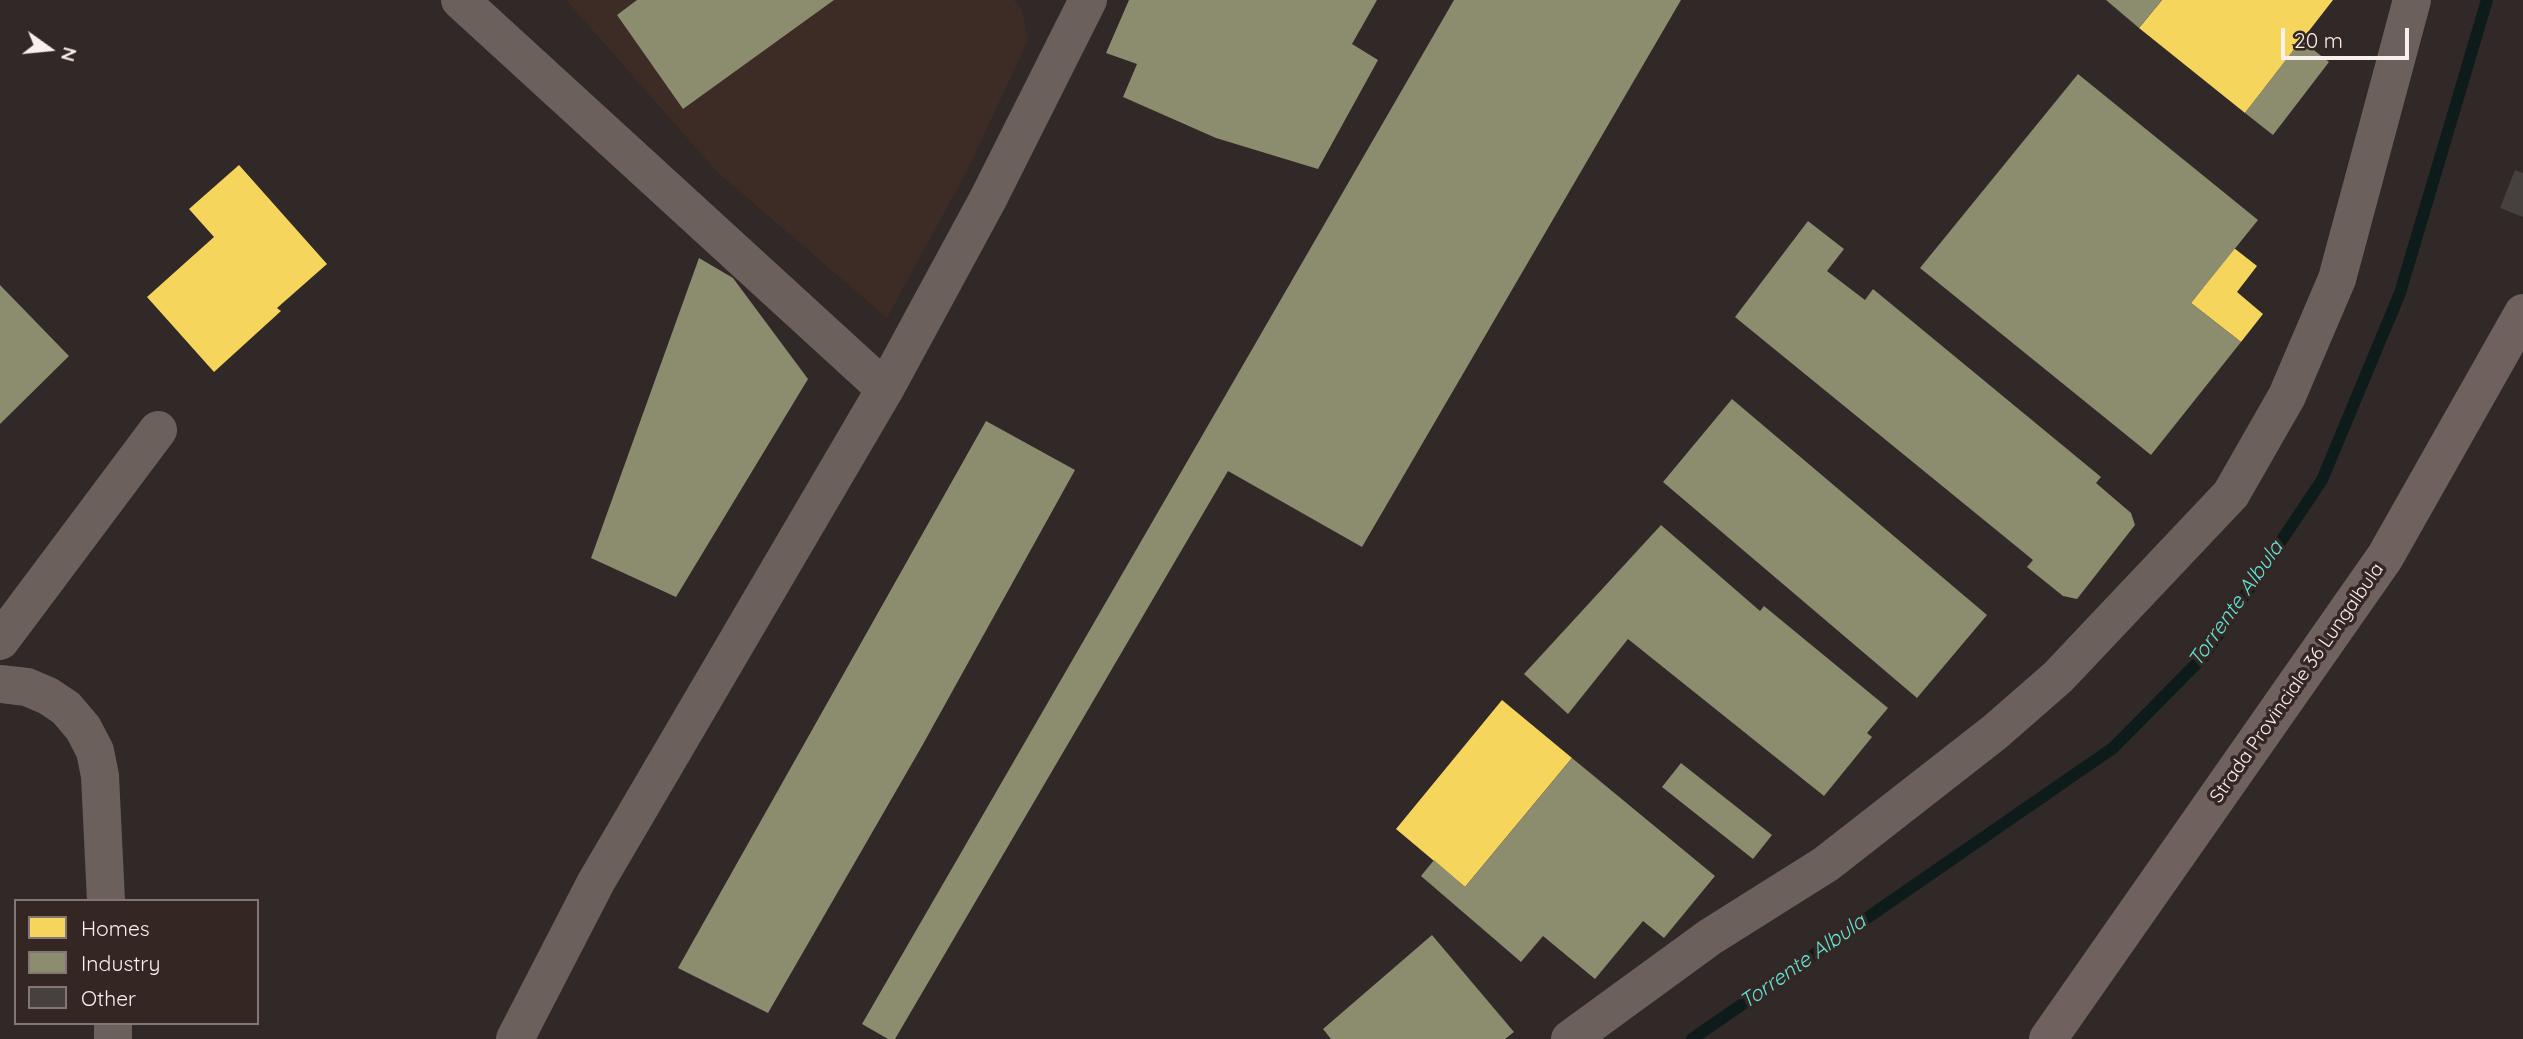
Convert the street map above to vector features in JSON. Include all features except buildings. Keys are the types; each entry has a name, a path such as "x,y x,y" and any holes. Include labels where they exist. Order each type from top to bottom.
{"main road":[{"name":"Strada Provinciale 36 Lungalbula","path":"2048,1039 2385,557 2523,313"}],"street":[{"path":"460,0 885,389"},
{"path":"1570,1039 1710,937 1826,864 1995,732 2058,677 2231,494 2287,396 2337,279 2412,0"},
{"path":"515,1039 596,882 885,389 1076,8"},
{"path":"0,641 158,430"},
{"path":"0,684 27,687 66,708 83,728 95,751 100,776 106,899"}],"shaded area":[{"path":"566,0 1014,0 1022,10 1028,41 966,173 887,318 717,172"}],"waterway":[{"name":"Torrente Albula","path":"1692,1039 2113,748 2204,656 2322,480 2400,293 2487,0"}]}
